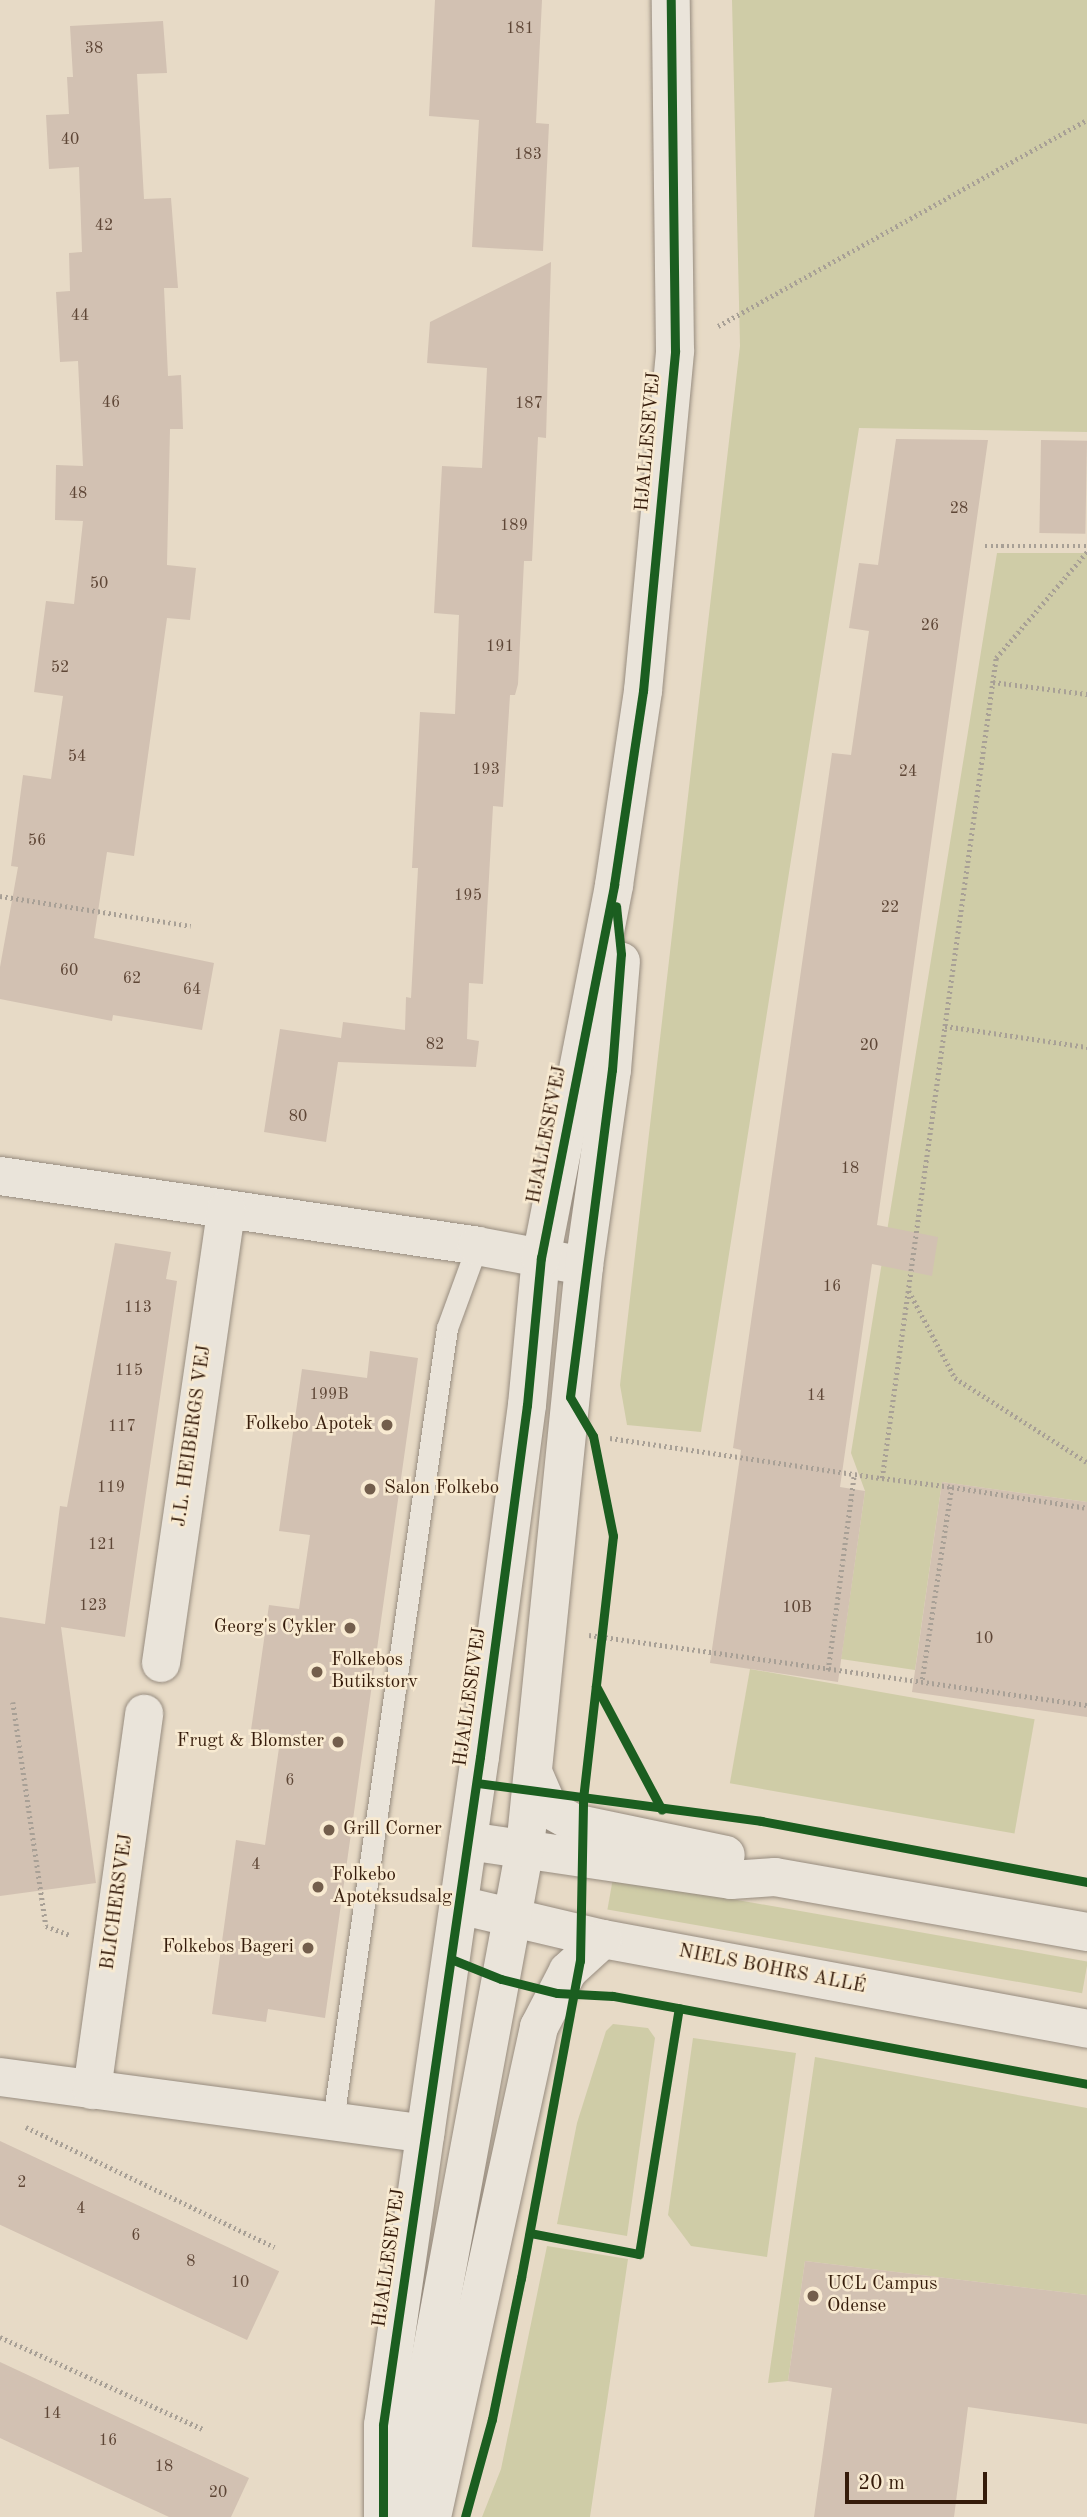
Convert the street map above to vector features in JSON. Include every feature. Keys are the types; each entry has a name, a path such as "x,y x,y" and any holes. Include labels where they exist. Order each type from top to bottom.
{"main road":[{"name":"HJALLESEVEJ","path":"383,2517 383,2425 468,1841 527,1405 541,1258 614,885 643,691 675,351 671,0"},
{"name":"HJALLESEVEJ","path":"401,2517 525,1848 584,1266 612,1070 621,954 614,885"},
{"path":"0,1176 477,1246 584,1266"},
{"name":"J.L. HEIBERGS VEJ","path":"161,1663 226,1210"},
{"name":"BLICHERSVEJ","path":"92,2090 144,1714"},
{"path":"533,1772 549,1809 574,1823 737,1857 775,1877"},
{"path":"468,1841 731,1880 775,1877 1087,1932"},
{"name":"NIELS BOHRS ALLÉ","path":"459,1905 603,1939 1087,2029"},
{"path":"432,2517 539,2026 568,1971 603,1939"},
{"path":"0,2077 425,2134"}],"lane":[{"path":"333,2120 447,1328 477,1246"}],"path":[{"path":"675,351 1087,120"},
{"path":"985,546 1087,546"},
{"path":"882,1478 996,657 1086,556"},
{"path":"993,682 1087,694"},
{"path":"0,897 191,926"},
{"path":"945,1026 1087,1047"},
{"path":"909,1290 956,1378 1087,1462"},
{"path":"567,1432 1087,1508"},
{"path":"828,1670 854,1474"},
{"path":"922,1683 952,1487"},
{"path":"599,1649 602,1624"},
{"path":"588,1635 1087,1705"},
{"path":"13,1702 46,1926 111,1951"},
{"path":"12,2120 274,2247"},
{"path":"0,2337 203,2429"}],"shaded area":[{"path":"732,0 1087,0 1087,432 859,428 701,1432 627,1425 620,1385 740,346"},
{"path":"997,553 1087,553 1087,1502 942,1482 915,1670 841,1659 865,1491 851,1453"},
{"path":"750,1669 1035,1719 1014,1833 730,1783"},
{"path":"613,1878 1087,1962 1082,1993 607,1910"},
{"path":"613,2024 648,2028 655,2038 627,2236 557,2224 577,2123 606,2031"},
{"path":"693,2038 796,2053 767,2257 691,2246 668,2215"},
{"path":"815,2057 1087,2108 1087,2295 805,2261 788,2381 768,2383"},
{"path":"547,2246 628,2259 590,2517 482,2517 501,2469"}],"building":[{"path":"435,0 542,0 536,123 549,124 543,251 472,247 479,120 429,116"},
{"path":"163,21 167,73 137,74 144,199 171,198 178,288 164,288 168,376 181,375 183,429 170,429 167,565 196,568 190,620 167,618 134,856 107,852 94,938 214,963 202,1030 113,1015 112,1021 0,999 0,967 18,867 11,866 23,775 51,779 63,696 34,692 46,601 74,604 83,521 55,520 56,465 83,466 78,361 60,362 56,292 70,291 69,253 82,252 79,167 49,169 46,115 69,114 67,77 73,77 70,26"},
{"path":"551,262 546,438 538,437 532,561 524,561 518,684 515,695 510,695 503,807 493,806 483,984 469,983 467,1039 479,1041 476,1067 338,1062 326,1142 264,1132 280,1029 341,1038 343,1022 405,1030 406,997 411,998 418,868 412,868 420,712 455,714 459,615 434,613 442,466 482,468 487,368 427,363 430,322"},
{"path":"896,439 988,440 877,1225 938,1237 932,1276 872,1264 840,1487 865,1491 838,1682 710,1663 741,1450 733,1448 832,753 851,755 869,631 849,628 859,563 878,565"},
{"path":"1041,440 1087,441 1085,534 1039,533"},
{"path":"115,1243 171,1252 166,1279 177,1281 125,1637 61,1627 96,1883 0,1896 0,1617 45,1624 60,1506 67,1507"},
{"name":"Folkebos Butikstorv","path":"370,1351 418,1358 325,2018 268,2009 266,2022 212,2014 236,1840 265,1845 281,1734 251,1730 269,1605 299,1609 310,1535 279,1531 302,1369 367,1378"},
{"path":"942,1482 1087,1502 1087,1717 912,1692"},
{"path":"0,2141 279,2271 247,2340 0,2225"},
{"path":"805,2261 1087,2295 1087,2424 968,2407 954,2517 814,2517 832,2388 788,2381"},
{"path":"0,2362 249,2478 231,2517 169,2517 0,2438"}],"cycle path":[{"path":"383,2517 383,2425 480,1757 527,1405 541,1258 614,885 643,691 675,351 671,0"},
{"path":"465,2517 492,2419 580,1961 583,1799 613,1536 593,1436 570,1397 612,1070 621,954 616,906"},
{"path":"596,1686 662,1810"},
{"path":"477,1783 761,1821 1087,1882"},
{"path":"451,1959 501,1979 557,1993 613,1996 1087,2084"},
{"path":"530,2233 639,2254 679,2008"}],"place":[{"name":"Folkebo Apotek","path":"387,1425"},
{"name":"Salon Folkebo","path":"370,1489"},
{"name":"Georg's Cykler","path":"350,1628"},
{"name":"Folkebos Butikstorv","path":"317,1672"},
{"name":"Frugt & Blomster","path":"338,1742"},
{"name":"Grill Corner","path":"329,1830"},
{"name":"Folkebo Apoteksudsalg","path":"318,1887"},
{"name":"Folkebos Bageri","path":"308,1948"},
{"name":"UCL Campus Odense","path":"813,2296"}]}
